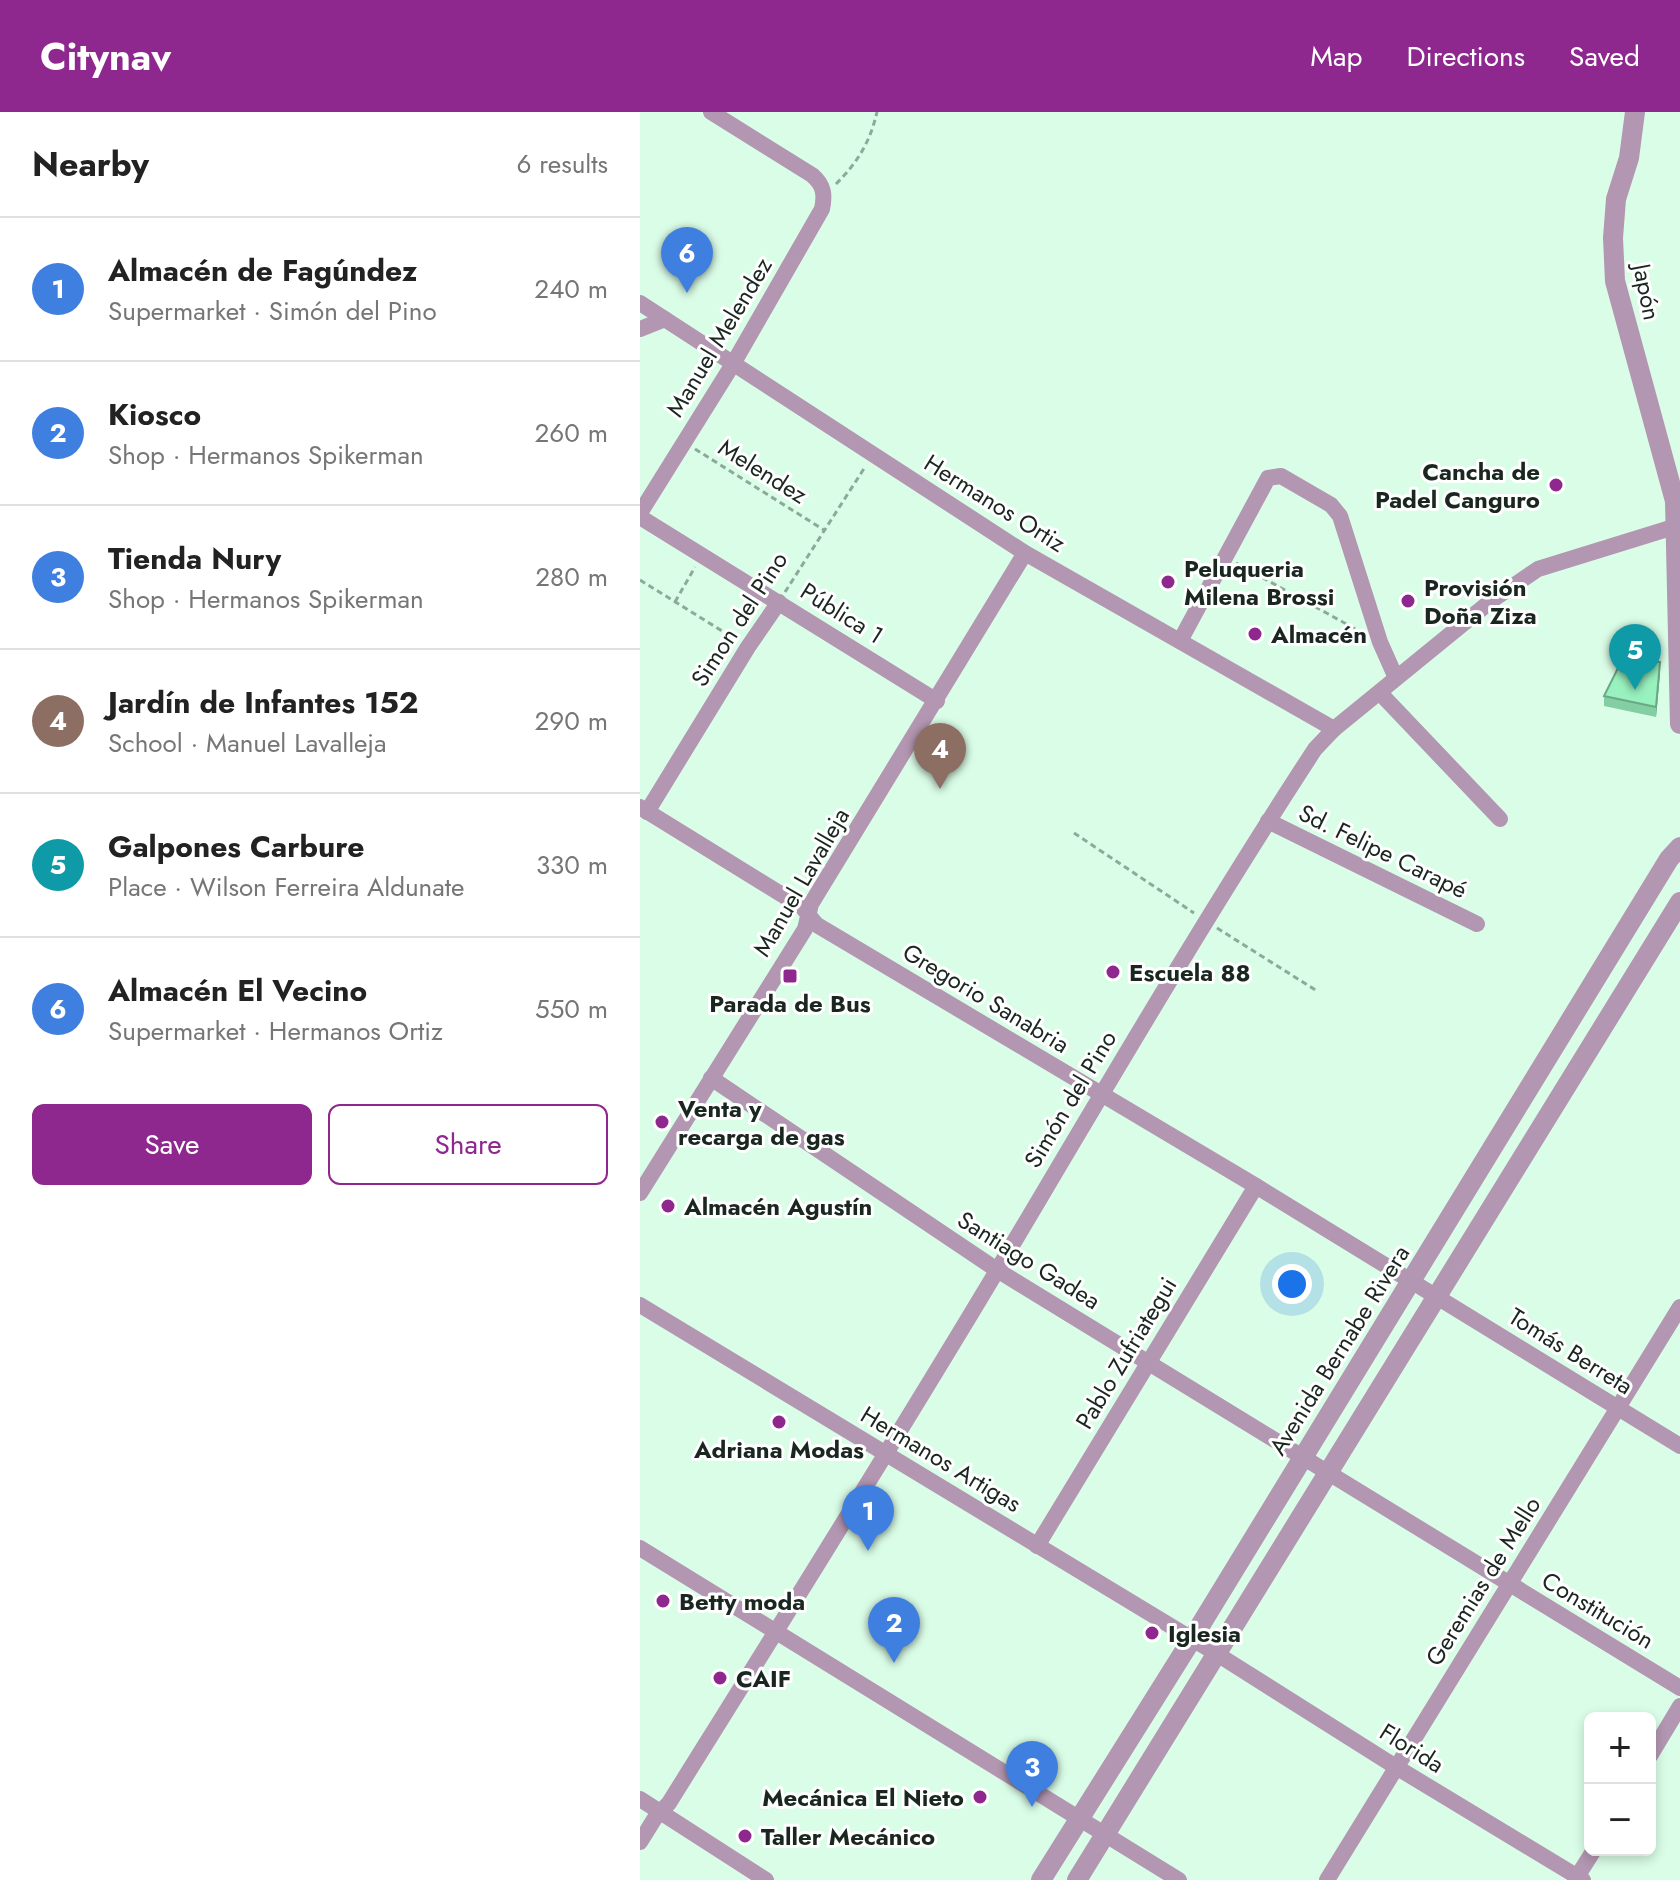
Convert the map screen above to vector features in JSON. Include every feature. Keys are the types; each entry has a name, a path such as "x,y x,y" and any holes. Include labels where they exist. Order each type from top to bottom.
{"street":[{"path":"711,112 822,188"},
{"name":"Japón","path":"1635,112 1629,158 1616,199 1613,238 1615,281 1675,501 1678,525 1680,724"},
{"name":"Manuel Melendez","path":"640,515 733,364 822,209 822,188"},
{"name":"Hermanos Ortiz","path":"640,303 1025,553 1334,729"},
{"path":"640,329 665,319"},
{"path":"1180,641 1268,478 1281,476 1331,505 1340,516 1380,642 1396,678"},
{"name":"Pública 1","path":"640,515 937,701"},
{"name":"Simón del Pino","path":"640,1842 669,1803 775,1632 997,1270 1100,1094 1315,749 1334,729 1491,601 1538,569 1678,525"},
{"name":"Manuel Lavalleja","path":"640,1193 805,929 811,904 1025,553"},
{"name":"Simon del Pino","path":"644,810 779,602"},
{"path":"1380,693 1500,819"},
{"name":"Gregorio Sanabria","path":"644,810 802,907 817,925 1436,1296"},
{"name":"Sd. Felipe Carapé","path":"1268,821 1477,924"},
{"name":"Avenida Bernabe Rivera","path":"1041,1880 1661,873 1680,847"},
{"path":"1077,1880 1680,902"},
{"name":"Santiago Gadea","path":"711,1078 997,1270 1327,1473"},
{"name":"Pablo Zufriategui","path":"1037,1546 1256,1186"},
{"name":"Tomás Berreta","path":"1436,1296 1680,1446"},
{"name":"Hermanos Artigas","path":"640,1305 1217,1654"},
{"name":"Geremias de Mello","path":"1327,1880 1680,1307"},
{"name":"Constitución","path":"1327,1473 1680,1688"},
{"path":"640,1548 1179,1880"},
{"name":"Florida","path":"1217,1654 1579,1879"},
{"path":"1656,1746 1680,1706"},
{"path":"640,1799 766,1880"},
{"path":"1579,1879 1591,1856"}],"path":[{"path":"822,188 859,157 871,137 877,112"},
{"name":"Melendez","path":"684,442 824,530"},
{"name":"Simon del Pino","path":"779,602 874,454"},
{"path":"675,602 702,555"},
{"path":"1226,558 1380,642"},
{"path":"640,580 748,647"}],"building":[{"path":"1621,662 1660,662 1656,707 1604,696"}],"place":[{"name":"Almacén El Vecino","path":"687,293"},
{"name":"Cancha de Padel Canguro","path":"1556,485"},
{"name":"Peluqueria Milena Brossi","path":"1168,582"},
{"name":"Provisión Doña Ziza","path":"1408,601"},
{"name":"Almacén","path":"1255,634"},
{"name":"Galpones Carbure","path":"1635,690"},
{"name":"Jardín de Infantes 152","path":"940,789"},
{"name":"Escuela 88","path":"1113,972"},
{"name":"Parada de Bus","path":"790,976"},
{"name":"Venta y recarga de gas","path":"662,1122"},
{"name":"Almacén Agustín","path":"668,1206"},
{"name":"Adriana Modas","path":"779,1422"},
{"name":"Almacén de Fagúndez","path":"868,1551"},
{"name":"Betty moda","path":"663,1601"},
{"name":"Iglesia","path":"1152,1633"},
{"name":"Kiosco","path":"894,1663"},
{"name":"CAIF","path":"720,1678"},
{"name":"Mecánica El Nieto","path":"980,1797"},
{"name":"Tienda Nury","path":"1032,1807"},
{"name":"Taller Mecánico","path":"745,1836"}]}
